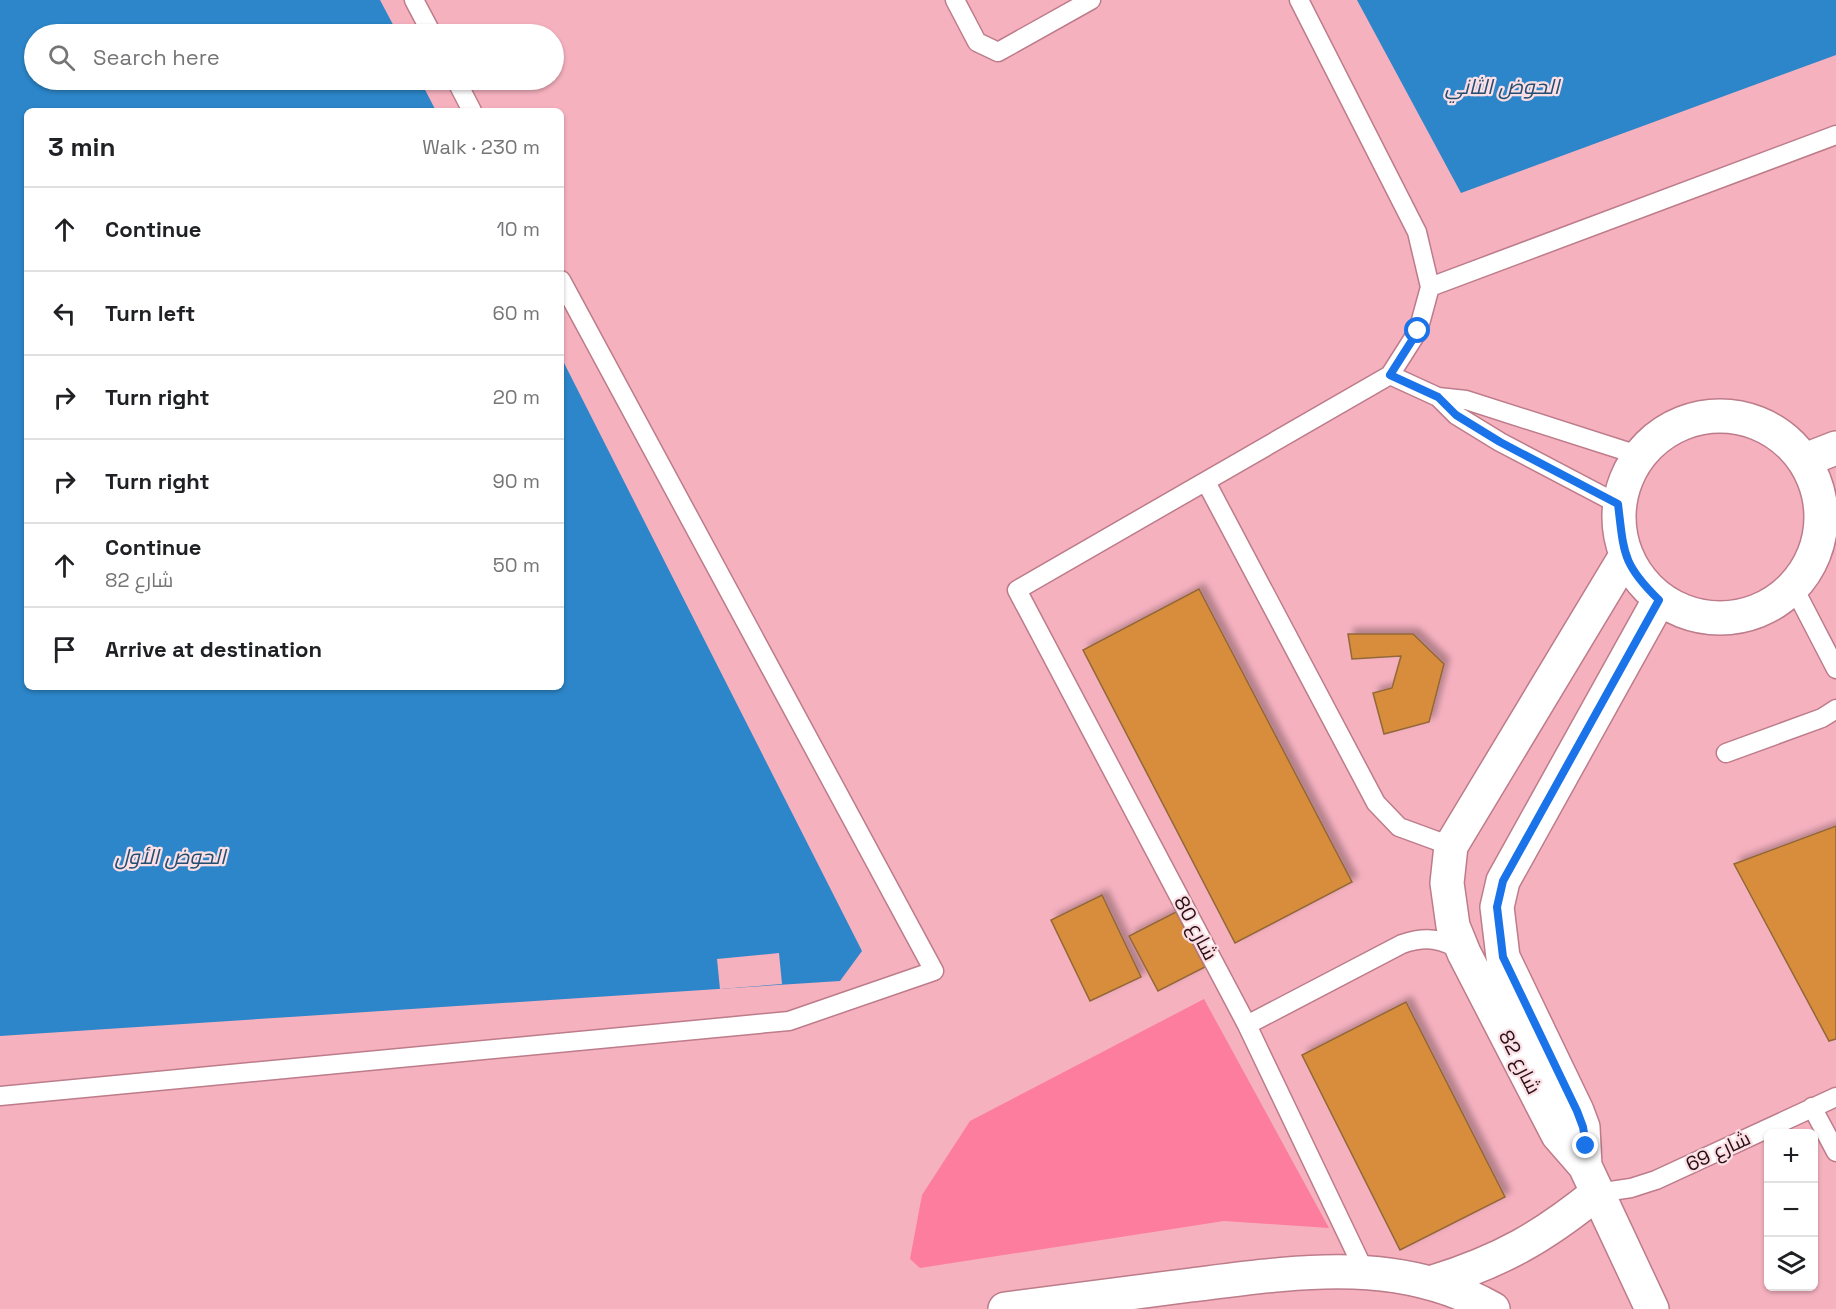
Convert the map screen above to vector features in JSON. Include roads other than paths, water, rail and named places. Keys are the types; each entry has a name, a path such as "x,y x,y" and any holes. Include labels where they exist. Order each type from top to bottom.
{"main road":[{"path":"1723,415 1747,418 1769,427 1789,442 1805,460 1829,511 1815,554 1794,588 1764,609 1728,619 1692,616 1659,600 1640,581 1625,557 1618,504 1638,455 1655,438 1676,424 1699,417 1723,415"},
{"path":"1805,460 1836,448"},
{"path":"1451,846 1625,557"},
{"name":"شارع 82","path":"1591,1179 1583,1127 1577,1111 1503,957 1497,907 1503,881 1659,600"},
{"name":"شارع 82","path":"1451,846 1447,882 1453,926 1464,953 1558,1135 1591,1179 1652,1309"},
{"path":"1464,953 1503,957"},
{"path":"1433,1282 1478,1268 1520,1248 1560,1223 1591,1179"},
{"path":"1005,1309 1268,1275 1334,1270 1365,1270 1433,1282 1493,1309"}],"lane":[{"path":"414,0 427,24"},
{"path":"955,0 977,42 998,52 1091,0"},
{"path":"1299,0 1417,232 1430,287 1418,331 1390,375 1206,482 1376,803 1399,826 1451,846"},
{"path":"461,90 470,108"},
{"path":"1430,287 1836,135"},
{"path":"0,1096 789,1021 933,971 564,286"},
{"path":"1390,375 1438,397 1466,400 1638,455"},
{"path":"1438,397 1456,415 1500,442 1618,504"},
{"name":"شارع 80","path":"1206,482 1017,590 1247,1024 1365,1270"},
{"path":"1794,588 1836,669"},
{"path":"1726,753 1822,718 1836,709"},
{"path":"1247,1024 1410,942 1434,938 1450,943 1464,953"},
{"name":"شارع 69","path":"1591,1179 1631,1188 1656,1180 1836,1097"},
{"path":"1812,1107 1836,1152"}],"water":[{"name":"الحوض الأول","path":"0,0 380,0 393,24 24,24 24,90 425,90 434,108 24,108 24,690 564,690 564,363 862,951 840,981 0,1036"},
{"name":"الحوض الثاني","path":"1357,0 1836,0 1836,55 1461,193"}]}
